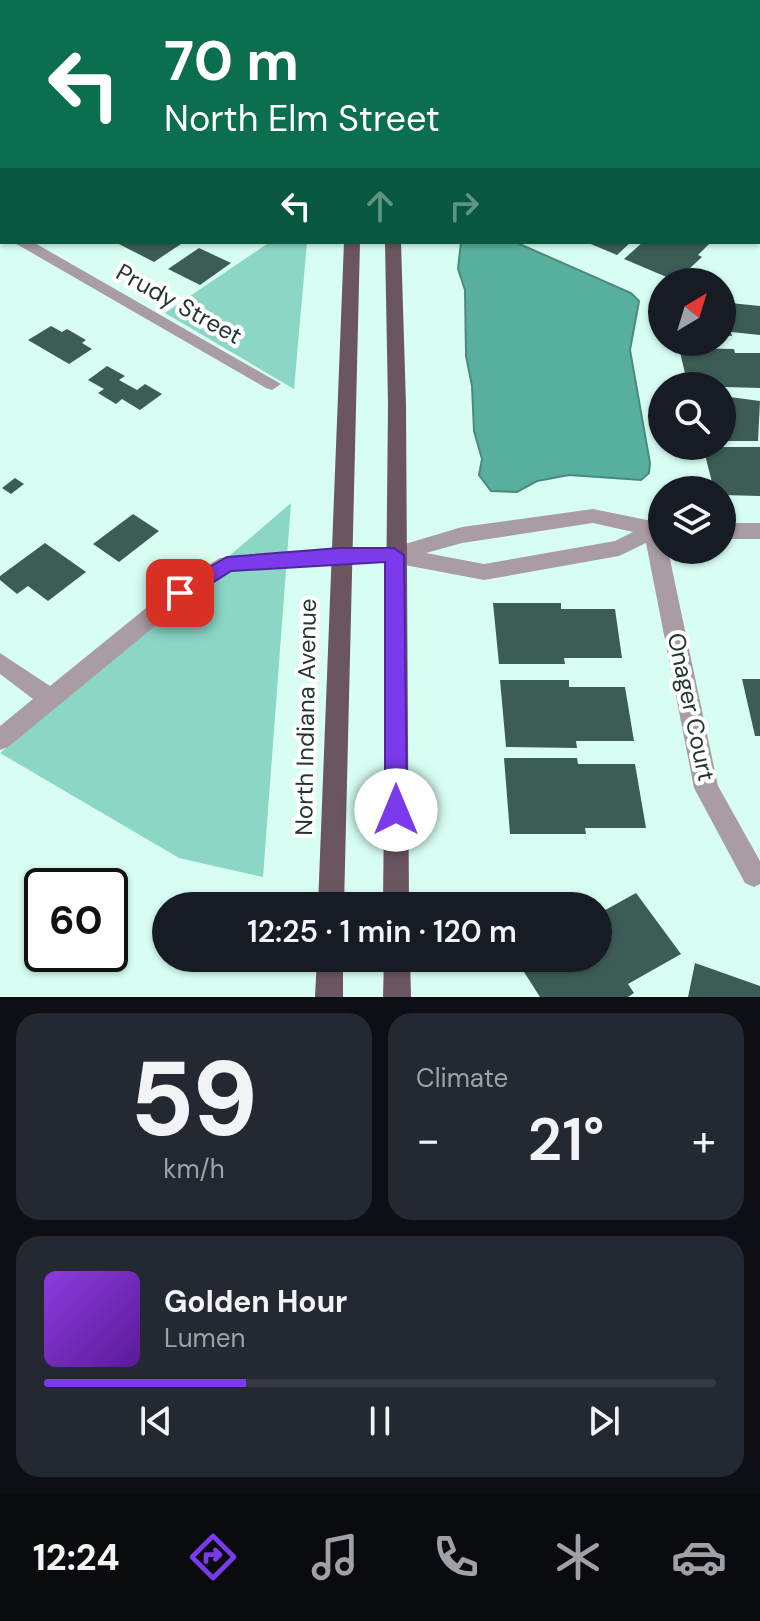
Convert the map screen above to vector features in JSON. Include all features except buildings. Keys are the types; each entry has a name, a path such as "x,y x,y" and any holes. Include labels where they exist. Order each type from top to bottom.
{"main road":[{"name":"North Indiana Avenue","path":"331,892 352,244"},
{"path":"393,244 397,405 394,555 396,892"},
{"path":"329,997 330,972"},
{"path":"397,972 397,997"}],"street":[{"name":"Prudy Street","path":"25,244 272,384"},
{"path":"394,555 462,535 593,516 648,528"},
{"path":"537,526 551,560"},
{"path":"736,531 760,531"},
{"path":"0,740 180,593 227,564 340,555 394,555 484,572 619,548 648,535"},
{"name":"Onager Court","path":"664,564 706,788 754,875"},
{"path":"0,662 49,698"}],"shaded area":[{"path":"267,244 307,244 294,389 165,313"},
{"path":"461,244 520,244 631,293 639,301 630,350 650,463 649,473 641,480 569,475 537,481 517,492 491,491 479,475 482,459 474,431 472,386 466,356 465,290 458,269"},
{"path":"291,503 263,877 179,858 0,753"}],"route":[{"path":"180,593 227,564 340,555 394,555 396,810"}]}
